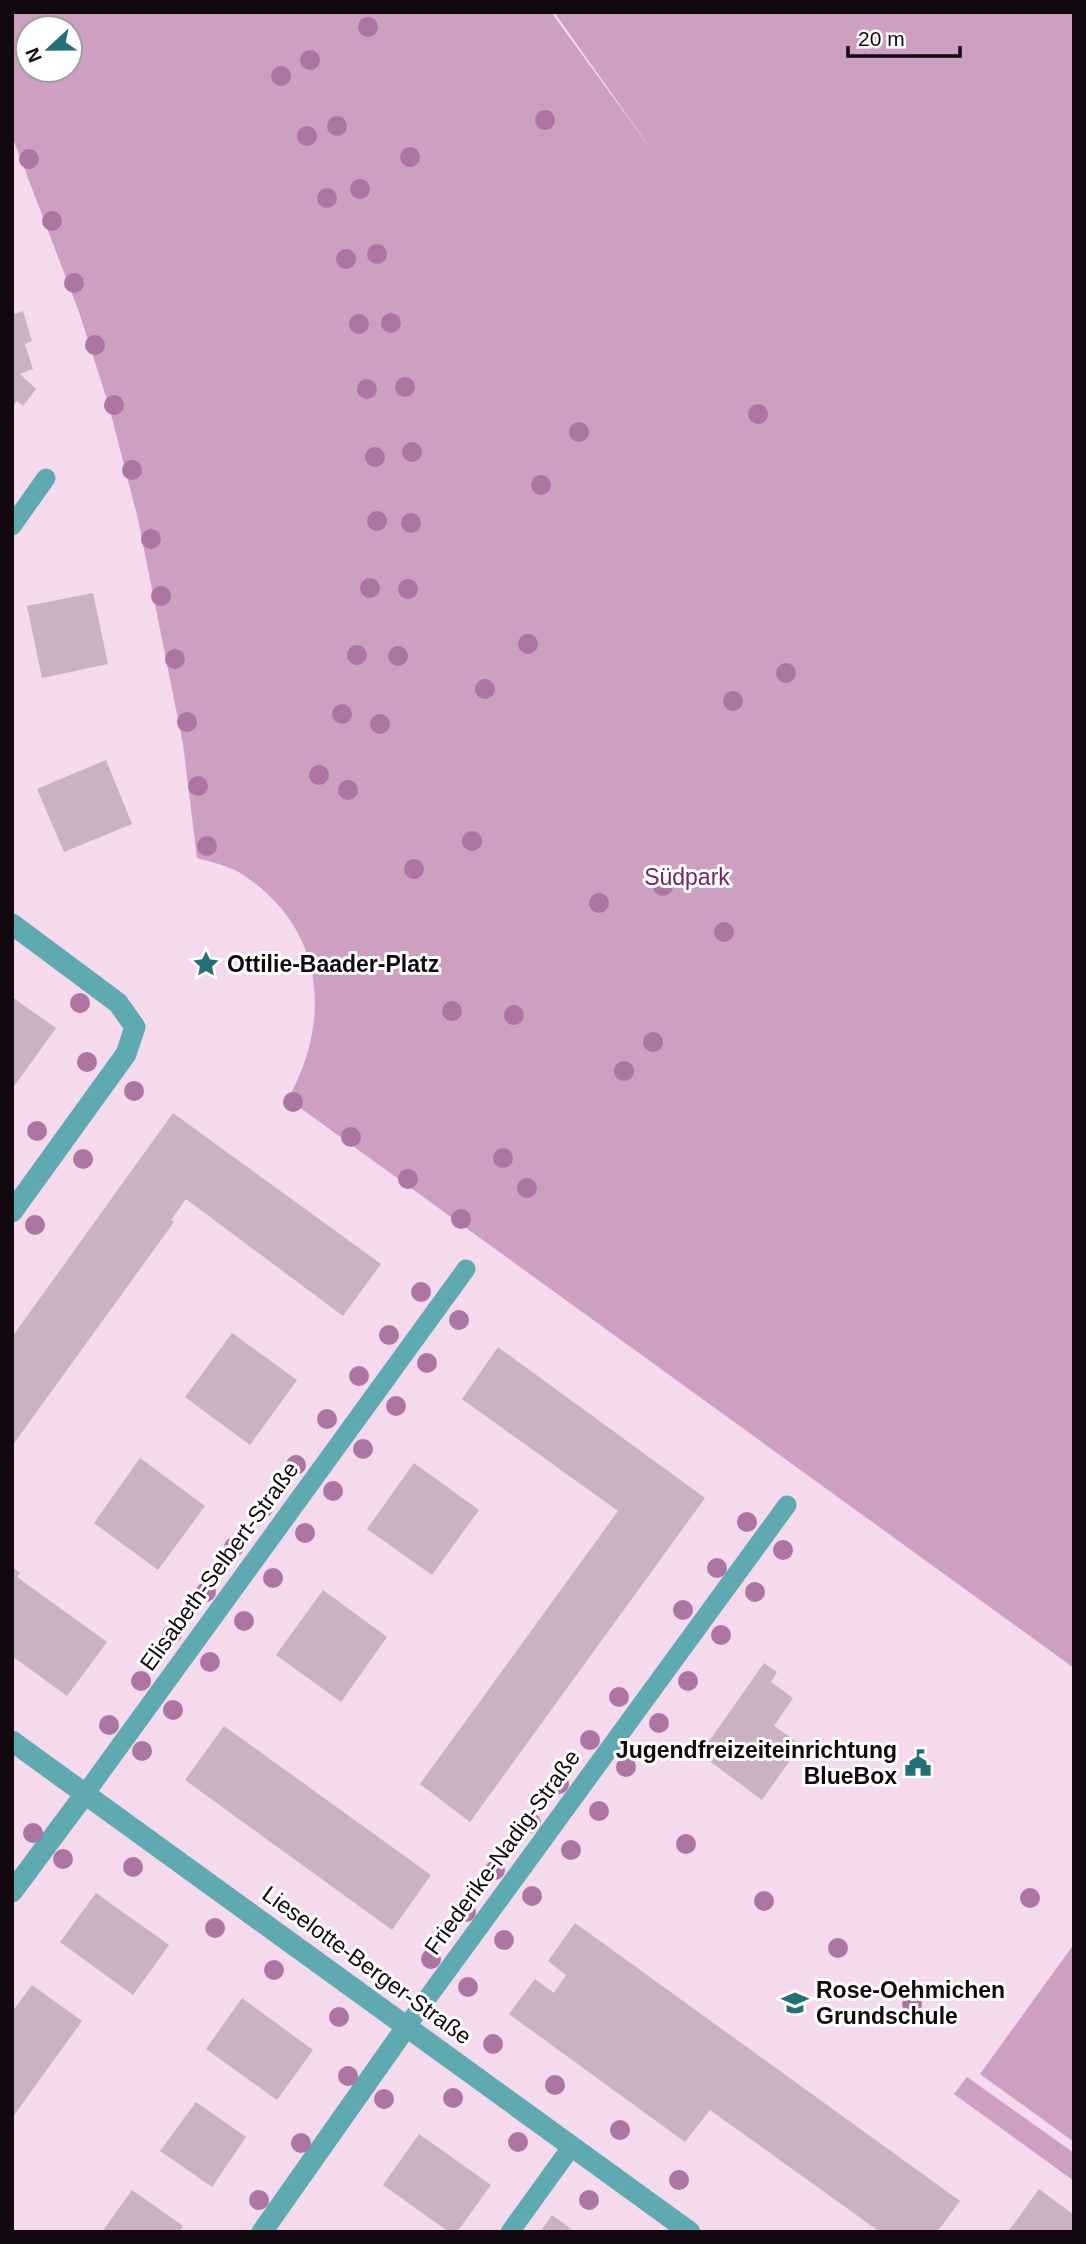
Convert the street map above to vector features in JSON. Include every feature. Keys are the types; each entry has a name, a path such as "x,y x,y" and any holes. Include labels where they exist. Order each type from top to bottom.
{"street":[{"path":"12,924 118,1003 135,1027 126,1054 12,1212"},
{"name":"Lieselotte-Berger-Straße","path":"12,1741 690,2232"},
{"name":"Elisabeth-Selbert-Straße","path":"12,1892 85,1794"},
{"name":"Friederike-Nadig-Straße","path":"262,2232 407,2026"}],"lane":[{"path":"12,526 46,478"},
{"name":"Elisabeth-Selbert-Straße","path":"85,1794 466,1269"},
{"name":"Friederike-Nadig-Straße","path":"407,2026 787,1504"},
{"path":"510,2232 572,2146"}],"green space":[{"name":"Südpark","path":"12,12 551,12 656,156 554,12 1074,12 1074,1668 288,1099 302,1068 311,1037 315,1006 313,976 304,947 290,920 269,896 237,871 197,858 183,744 138,519 108,403 79,312 12,136"},
{"path":"1074,1944 1074,2142 980,2074"},
{"path":"967,2077 1074,2153 1074,2181 954,2094"}],"building":[{"path":"12,308 15,314 23,311 32,341 25,344 33,369 20,374 36,389 23,406 17,401 12,407"},
{"path":"93,593 108,664 42,678 27,606"},
{"path":"106,760 132,824 64,852 37,789"},
{"path":"12,997 56,1028 12,1089"},
{"path":"173,1113 381,1264 343,1316 186,1199 171,1220 174,1222 12,1446 12,1337"},
{"path":"232,1333 297,1380 250,1445 185,1397"},
{"path":"498,1347 705,1498 470,1822 420,1784 618,1511 462,1399"},
{"path":"140,1458 205,1506 158,1570 94,1523"},
{"path":"414,1463 479,1510 432,1575 367,1529"},
{"path":"12,1567 20,1573 17,1577 107,1642 67,1696 12,1656"},
{"path":"323,1590 387,1637 341,1702 276,1655"},
{"path":"764,1663 777,1672 771,1682 793,1698 774,1726 801,1745 762,1800 700,1754"},
{"path":"224,1726 431,1875 392,1930 185,1780"},
{"path":"96,1893 169,1945 133,1995 60,1942"},
{"path":"575,1923 960,2201 937,2232 880,2232 710,2110 685,2142 509,2014 535,1979 554,1993 566,1975 548,1961"},
{"path":"32,1985 82,2021 12,2118 12,2012"},
{"path":"242,1998 313,2050 277,2100 206,2049"},
{"path":"196,2102 246,2137 212,2187 160,2151"},
{"path":"419,2134 491,2185 457,2232 449,2232 383,2185"},
{"path":"1039,2189 1074,2215 1074,2232 1008,2232"},
{"path":"132,2190 183,2226 179,2232 102,2232"},
{"path":"552,2215 575,2232 540,2232"}],"place":[{"name":"Ottilie-Baader-Platz","path":"206,964"},
{"name":"Jugendfreizeiteinrichtung BlueBox","path":"918,1763"},
{"name":"Rose-Oehmichen Grundschule","path":"795,2003"}]}
